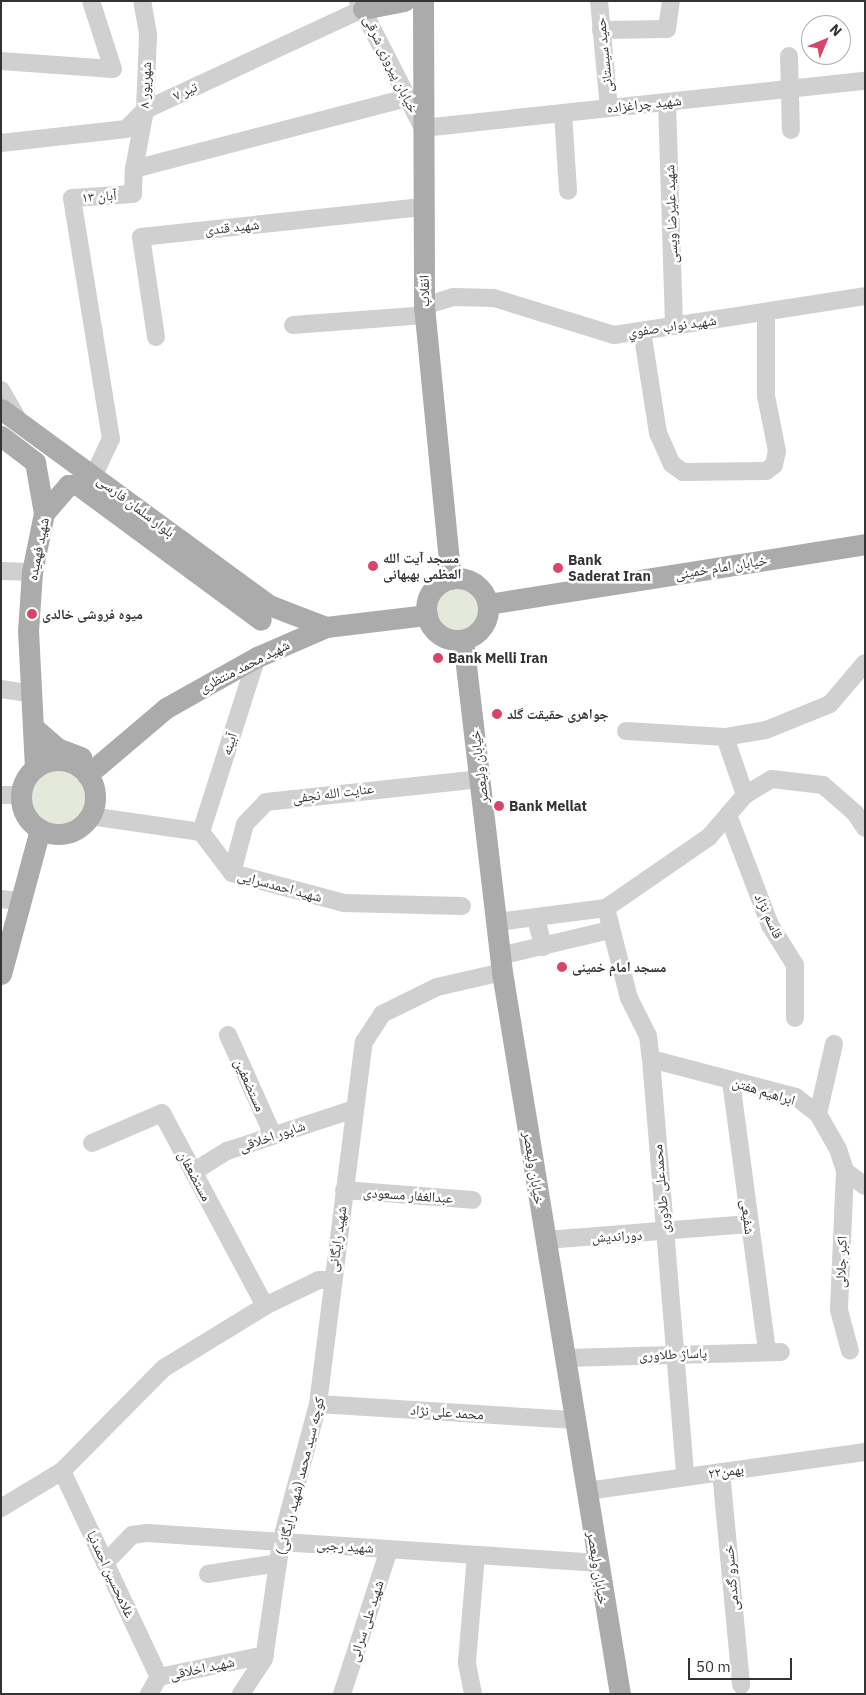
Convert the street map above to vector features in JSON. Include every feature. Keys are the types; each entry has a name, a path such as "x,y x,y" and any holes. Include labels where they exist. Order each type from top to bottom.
{"main road":[{"path":"361,5 404,1"},
{"name":"انقلاب","path":"423,1 425,311 452,579"},
{"name":"بلوار سلمان فارسی","path":"8,412 94,475 265,613"},
{"path":"1,436 35,462 44,513"},
{"name":"شهید فهمیده","path":"36,768 28,631 32,572 44,513 63,489 78,486 265,613"},
{"name":"خیابان امام خمینی","path":"488,604 865,544"},
{"path":"452,579 475,584 488,604 483,627 463,640 440,635 427,615 432,592 452,579"},
{"path":"258,657 265,613 326,627"},
{"name":"شهید محمد منتظری","path":"87,775 166,708 258,657 326,627 427,615"},
{"name":"خیابان ولیعصر","path":"463,640 481,778 501,964 575,1420 596,1563 620,1694"},
{"path":"33,727 67,753 106,758"},
{"path":"63,761 87,775 94,788 90,816 68,833 40,829 29,820 12,795 36,768 63,761"},
{"path":"1,974 11,900 40,829"}],"street":[{"path":"1,61 112,69 91,1"},
{"name":"۸ شهریور","path":"134,169 145,110 148,34 142,1"},
{"name":"حمید سیستانی","path":"598,1 609,108"},
{"path":"601,30 667,29 671,1"},
{"name":"۷ تیر","path":"1,143 126,129 145,110 361,5"},
{"name":"خیابان پیروزی شرقی","path":"361,5 406,98 423,128"},
{"path":"789,56 791,130"},
{"name":"شهید چراغزاده","path":"423,128 865,81"},
{"path":"134,169 406,98"},
{"name":"شهید علیرضا ویسی","path":"667,102 674,326"},
{"path":"562,113 568,191"},
{"name":"۱۳ آبان","path":"94,475 111,439 72,198 132,194 134,169"},
{"name":"شهید قندی","path":"156,337 141,237 424,207"},
{"name":"شهید نواب صفوي","path":"293,325 425,311 454,297 494,298 614,335 865,296"},
{"path":"642,331 658,433 672,464 683,472 766,471 774,465 777,451 766,396 766,312"},
{"path":"1,390 8,412"},
{"path":"1,571 32,572"},
{"name":"آبینه","path":"201,832 258,657"},
{"path":"626,731 725,737 766,730 830,704 865,663"},
{"path":"1,689 31,694"},
{"path":"725,737 745,795"},
{"name":"عنایت الله نجفی","path":"232,873 245,824 266,802 481,778"},
{"path":"497,922 606,908 709,837 745,795 772,779 823,785 855,813 865,828"},
{"name":"قاسم نژاد","path":"728,815 770,925 795,965 795,1018"},
{"path":"90,816 201,832"},
{"name":"شهید احمدسرایی","path":"201,832 232,873 344,903 462,906"},
{"name":"محمدعلی طلاوری","path":"606,908 610,930 629,998 648,1036 684,1477"},
{"path":"536,918 543,947"},
{"name":"شهید رایگانی","path":"1,1508 62,1471 164,1368 265,1306 319,1280 331,1280 364,1042 382,1014 437,988 543,947 610,930"},
{"name":"مستضعفین","path":"228,1035 273,1135"},
{"path":"818,1114 834,1044"},
{"name":"ابراهیم هفتن","path":"651,1059 796,1097 818,1114 838,1149 845,1171"},
{"name":"شفیعی","path":"731,1081 749,1224 774,1352"},
{"name":"شاپور اخلاقی","path":"194,1172 227,1152 354,1109"},
{"name":"مستضعفان","path":"92,1143 162,1113 265,1306"},
{"path":"845,1171 865,1186"},
{"name":"اکبر جلالی","path":"845,1171 839,1310 850,1351"},
{"name":"عبدالغفار مسعودی","path":"344,1190 473,1200"},
{"name":"دوراندیش","path":"546,1240 665,1234 749,1224"},
{"name":"کوچه سید محمد (شهید رایگانی)","path":"241,1694 265,1655 281,1542 318,1404 331,1280"},
{"name":"پاساژ طلاوری","path":"565,1358 675,1353 774,1352"},
{"name":"محمد علی نژاد","path":"318,1404 575,1420"},
{"name":"۲۲بهمن","path":"586,1491 865,1452"},
{"name":"غلامحسین احمدنیا","path":"62,1471 159,1677"},
{"name":"خسرو گندمی","path":"722,1472 741,1685"},
{"name":"شهید رجبی","path":"105,1563 132,1534 596,1563"},
{"name":"شهید علی سرائی","path":"342,1694 389,1549"},
{"path":"473,1694 467,1662 476,1555"},
{"path":"208,1574 278,1563"},
{"name":"شهید اخلاقی","path":"149,1694 159,1677 265,1655"}],"shaded area":[{"path":"452,584 462,584 476,591 483,605 483,615 476,629 462,636 452,636 442,632 435,625 431,615 431,605 435,595 442,588"},
{"path":"53,770 63,770 73,774 81,782 85,797 81,812 73,820 63,824 53,824 43,820 35,812 31,802 31,792 35,782 43,774"}],"place":[{"name":"مسجد آیت الله العظمی بهبهانی","path":"373,566"},
{"name":"Bank Saderat Iran","path":"558,568"},
{"name":"میوه فروشی خالدی","path":"32,614"},
{"name":"Bank Melli Iran","path":"438,658"},
{"name":"جواهری حقیقت گلد","path":"497,714"},
{"name":"Bank Mellat","path":"499,806"},
{"name":"مسجد امام خمینی","path":"562,967"}]}
